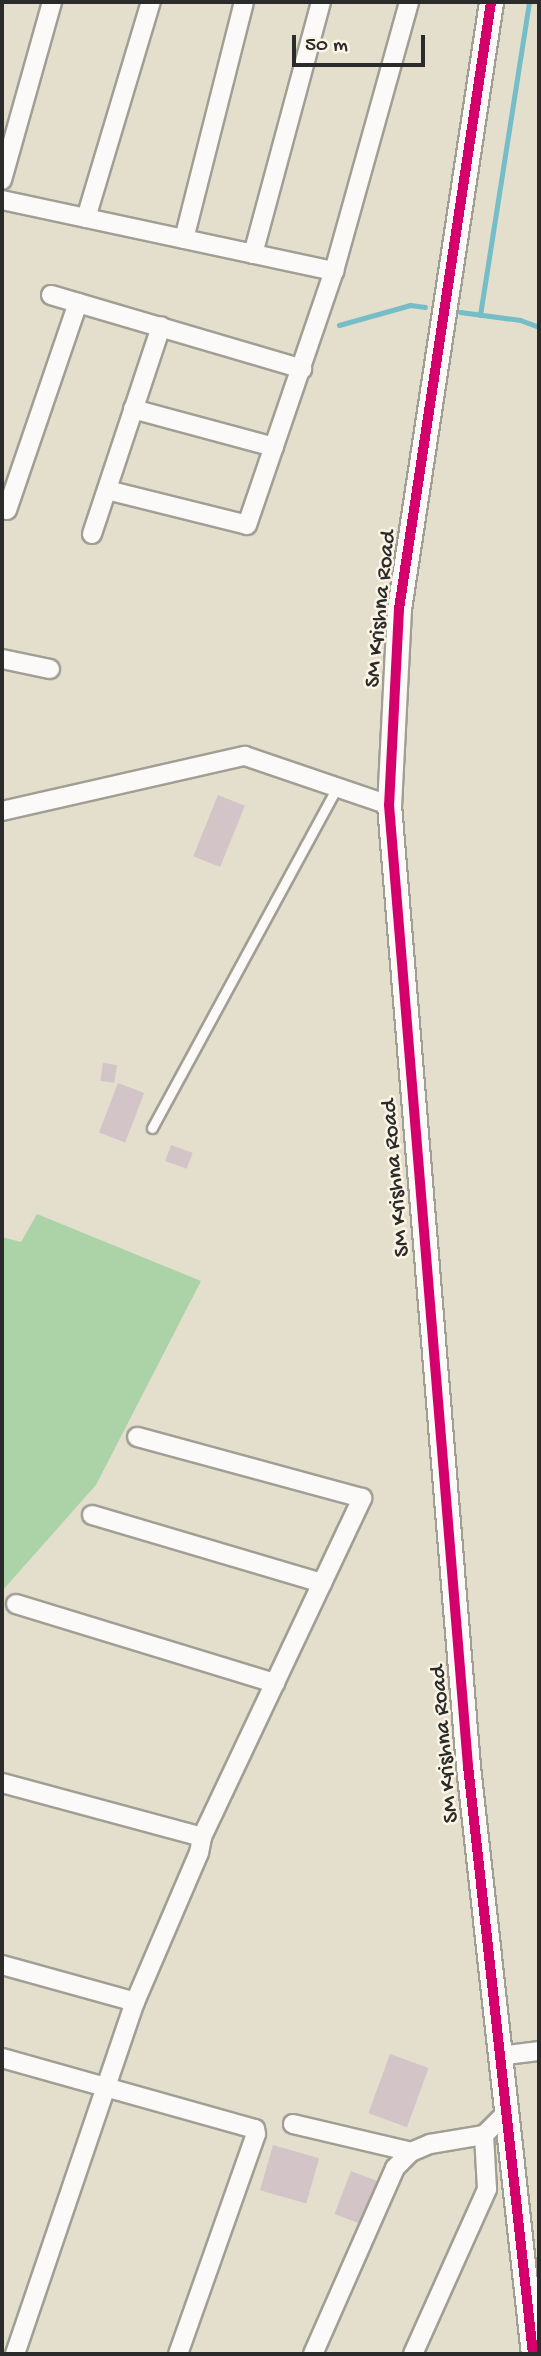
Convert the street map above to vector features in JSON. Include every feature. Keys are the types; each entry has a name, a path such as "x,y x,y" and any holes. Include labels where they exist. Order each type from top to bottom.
{"street":[{"path":"2,180 52,2"},
{"path":"86,218 151,2"},
{"path":"184,239 244,2"},
{"path":"107,489 247,524 334,271 409,2"},
{"name":"SM Krishna Road","path":"491,2 399,609 389,805 464,1724 533,2354"},
{"path":"253,254 316,4"},
{"path":"2,201 334,271"},
{"path":"51,295 302,369"},
{"path":"7,510 78,303"},
{"path":"92,534 161,326"},
{"path":"133,410 274,447"},
{"path":"2,659 50,669"},
{"path":"2,811 245,756 389,805"},
{"path":"15,2354 135,2002 199,1853 202,1837 362,1497 137,1437"},
{"path":"92,1515 322,1583"},
{"path":"16,1604 275,1683"},
{"path":"2,1783 202,1837"},
{"path":"2,1965 135,2002"},
{"path":"499,2056 539,2051"},
{"path":"2,2058 107,2085 256,2129 178,2354"},
{"path":"313,2354 395,2168 411,2152 452,2138 484,2135 505,2114"},
{"path":"293,2124 411,2152"},
{"path":"412,2354 487,2189 484,2135"}],"lane":[{"path":"152,1128 337,787"}],"green space":[{"path":"37,1214 201,1281 96,1485 2,1591 2,1237 21,1242"}],"building":[{"path":"218,795 245,806 220,867 193,856"},
{"path":"103,1063 117,1065 114,1083 100,1081"},
{"path":"118,1083 144,1093 125,1143 99,1132"},
{"path":"171,1145 193,1153 187,1169 165,1161"},
{"path":"390,2054 429,2068 407,2127 368,2113"},
{"path":"273,2145 319,2158 306,2203 260,2190"},
{"path":"351,2171 377,2181 361,2224 335,2214"}],"waterway":[{"path":"480,315 529,2"},
{"path":"339,325 410,305 425,307"},
{"path":"460,312 520,320 539,327"}],"cycle path":[{"path":"491,2 399,609 389,805 468,1766 533,2354"}]}
